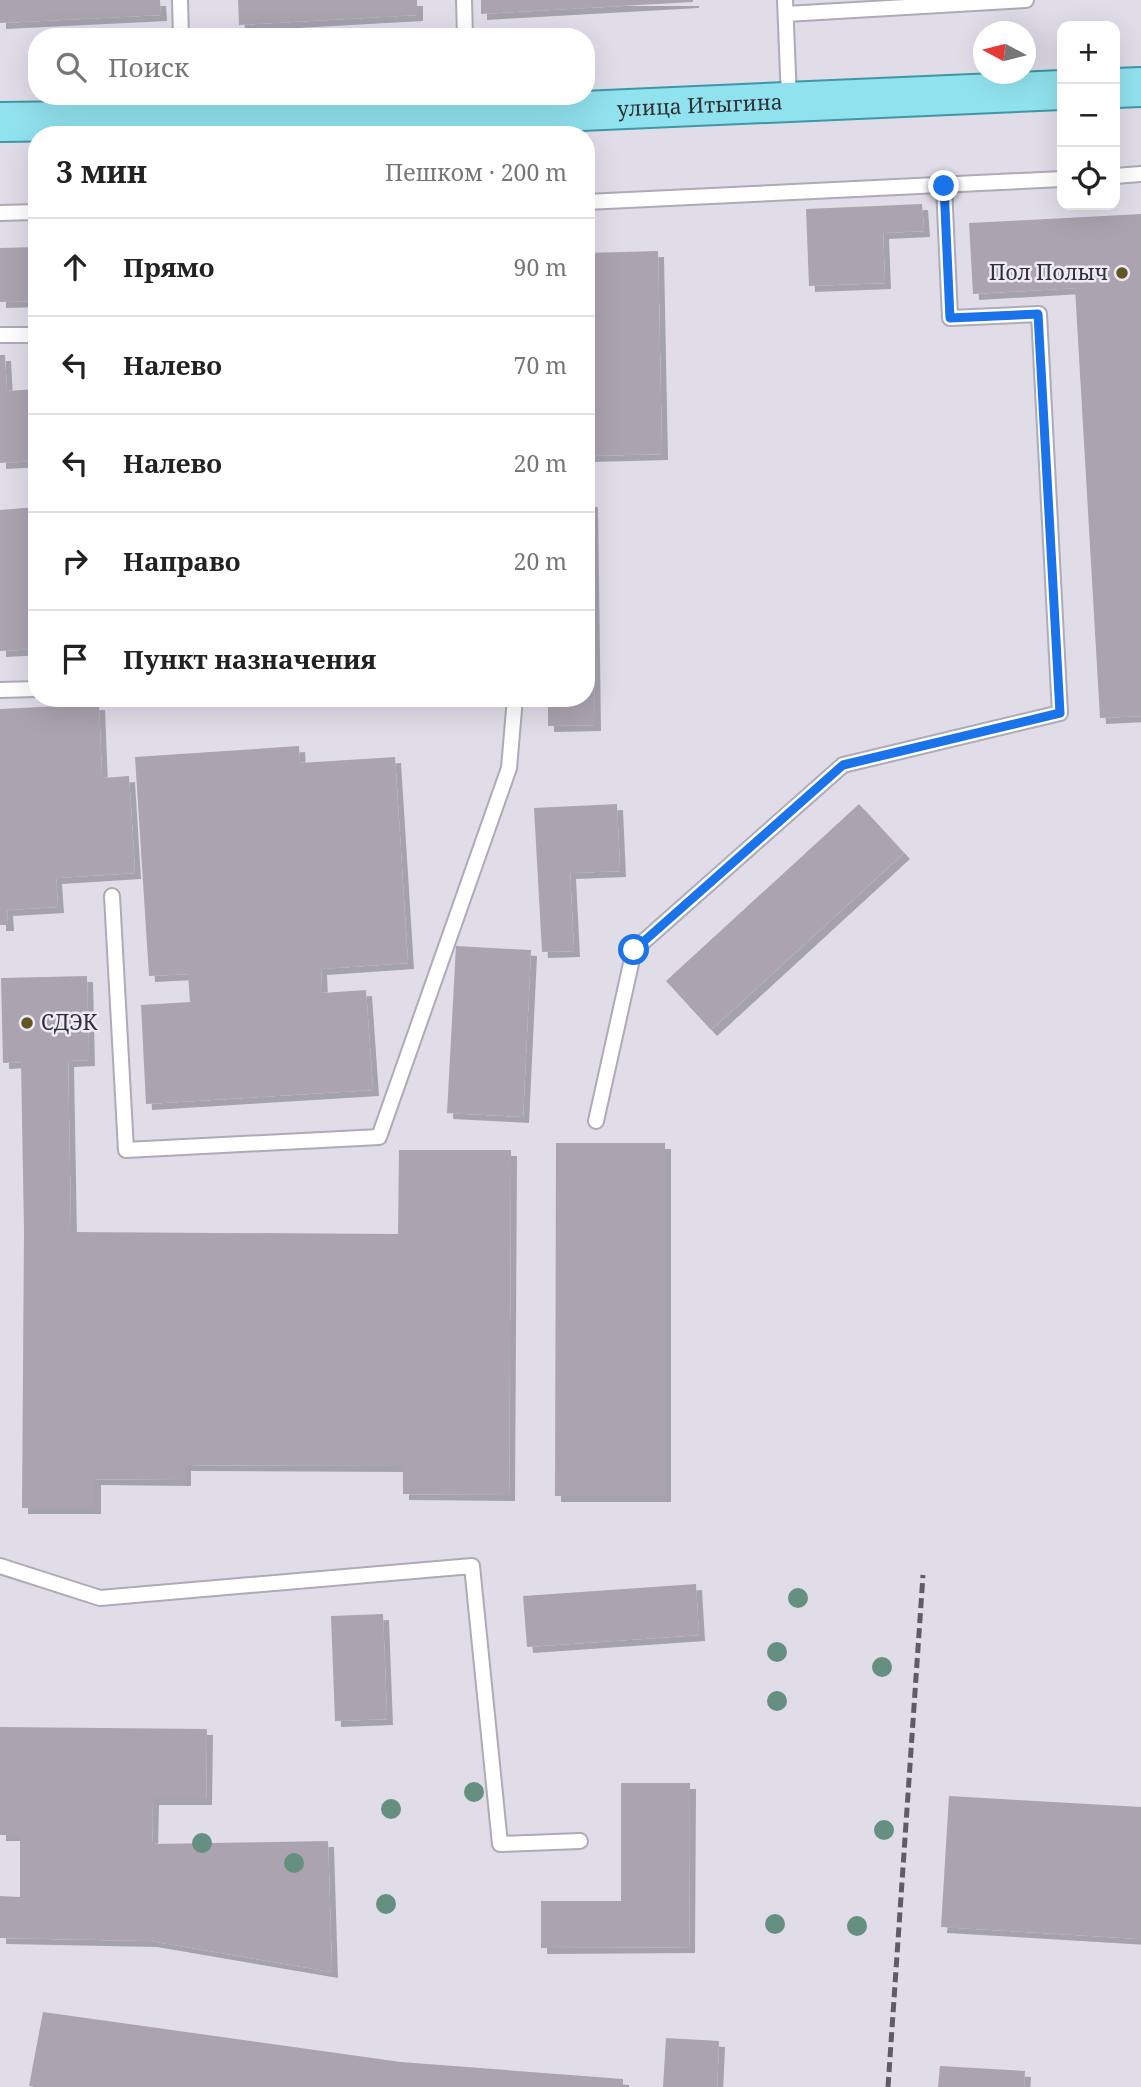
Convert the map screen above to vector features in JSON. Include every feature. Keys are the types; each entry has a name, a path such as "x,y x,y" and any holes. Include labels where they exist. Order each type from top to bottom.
{"main road":[{"path":"1120,88 1141,87"},
{"name":"улица Итыгина","path":"0,122 183,113 467,111 518,119 789,101 1057,90"}],"lane":[{"path":"180,0 181,28"},
{"path":"464,0 465,28"},
{"path":"789,101 785,7 1026,0"},
{"path":"1120,176 1141,174"},
{"path":"595,202 1057,179"},
{"path":"596,1121 634,950 843,765 1060,713 1038,314 950,318 944,186"},
{"path":"0,213 28,212"},
{"path":"0,335 28,335"},
{"path":"0,690 28,689"},
{"path":"113,897 126,1150 379,1137 509,768 514,707"},
{"path":"0,1566 100,1598 472,1566 499,1844 580,1841"}],"building":[{"path":"0,0 160,0 161,15 0,23"},
{"path":"238,0 417,0 417,15 239,25"},
{"path":"481,0 693,0 693,2 481,14"},
{"path":"922,204 924,231 883,233 885,283 809,286 806,209"},
{"path":"1141,214 1141,716 1100,718 1075,288 973,294 969,223"},
{"path":"28,247 28,301 0,302 0,248"},
{"path":"658,251 662,454 595,456 595,253"},
{"path":"0,355 5,355 7,391 28,390 28,461 0,463"},
{"path":"28,508 28,649 0,651 0,510"},
{"path":"99,707 102,778 129,776 135,873 56,878 58,907 7,910 8,925 0,925 0,709"},
{"path":"548,707 595,707 595,725 548,726"},
{"path":"299,746 300,763 395,757 408,963 321,969 322,993 366,990 373,1090 146,1104 141,1005 190,1002 188,974 149,976 135,757"},
{"path":"617,804 620,871 570,873 574,951 542,952 534,808"},
{"path":"859,804 904,853 711,1030 666,981"},
{"path":"456,946 531,950 523,1117 447,1113"},
{"path":"87,976 89,1060 68,1061 71,1232 398,1234 399,1150 511,1150 509,1495 403,1494 403,1466 185,1465 185,1480 95,1479 95,1508 22,1508 24,1231 21,1062 3,1063 1,978"},
{"path":"556,1143 665,1143 665,1496 555,1496"},
{"path":"696,1584 699,1635 527,1647 523,1596"},
{"path":"383,1614 387,1719 335,1721 331,1616"},
{"path":"0,1727 207,1729 206,1799 153,1799 152,1844 328,1841 332,1972 151,1941 0,1938 0,1896 20,1897 20,1835 0,1835"},
{"path":"621,1783 690,1783 689,1947 541,1948 541,1901 621,1901"},
{"path":"949,1796 1141,1807 1141,1939 941,1927"},
{"path":"43,2012 401,2062 623,2079 623,2087 35,2087 29,2086"},
{"path":"666,2038 719,2041 717,2087 663,2087"},
{"path":"940,2066 1025,2071 1024,2087 938,2087"}],"railway":[{"path":"888,2087 923,1575"}],"place":[{"name":"Пол Полыч","path":"1122,273"},
{"name":"СДЭК","path":"27,1023"}],"route":[{"path":"634,950 843,765 1060,713 1038,314 950,318 944,186"}]}
